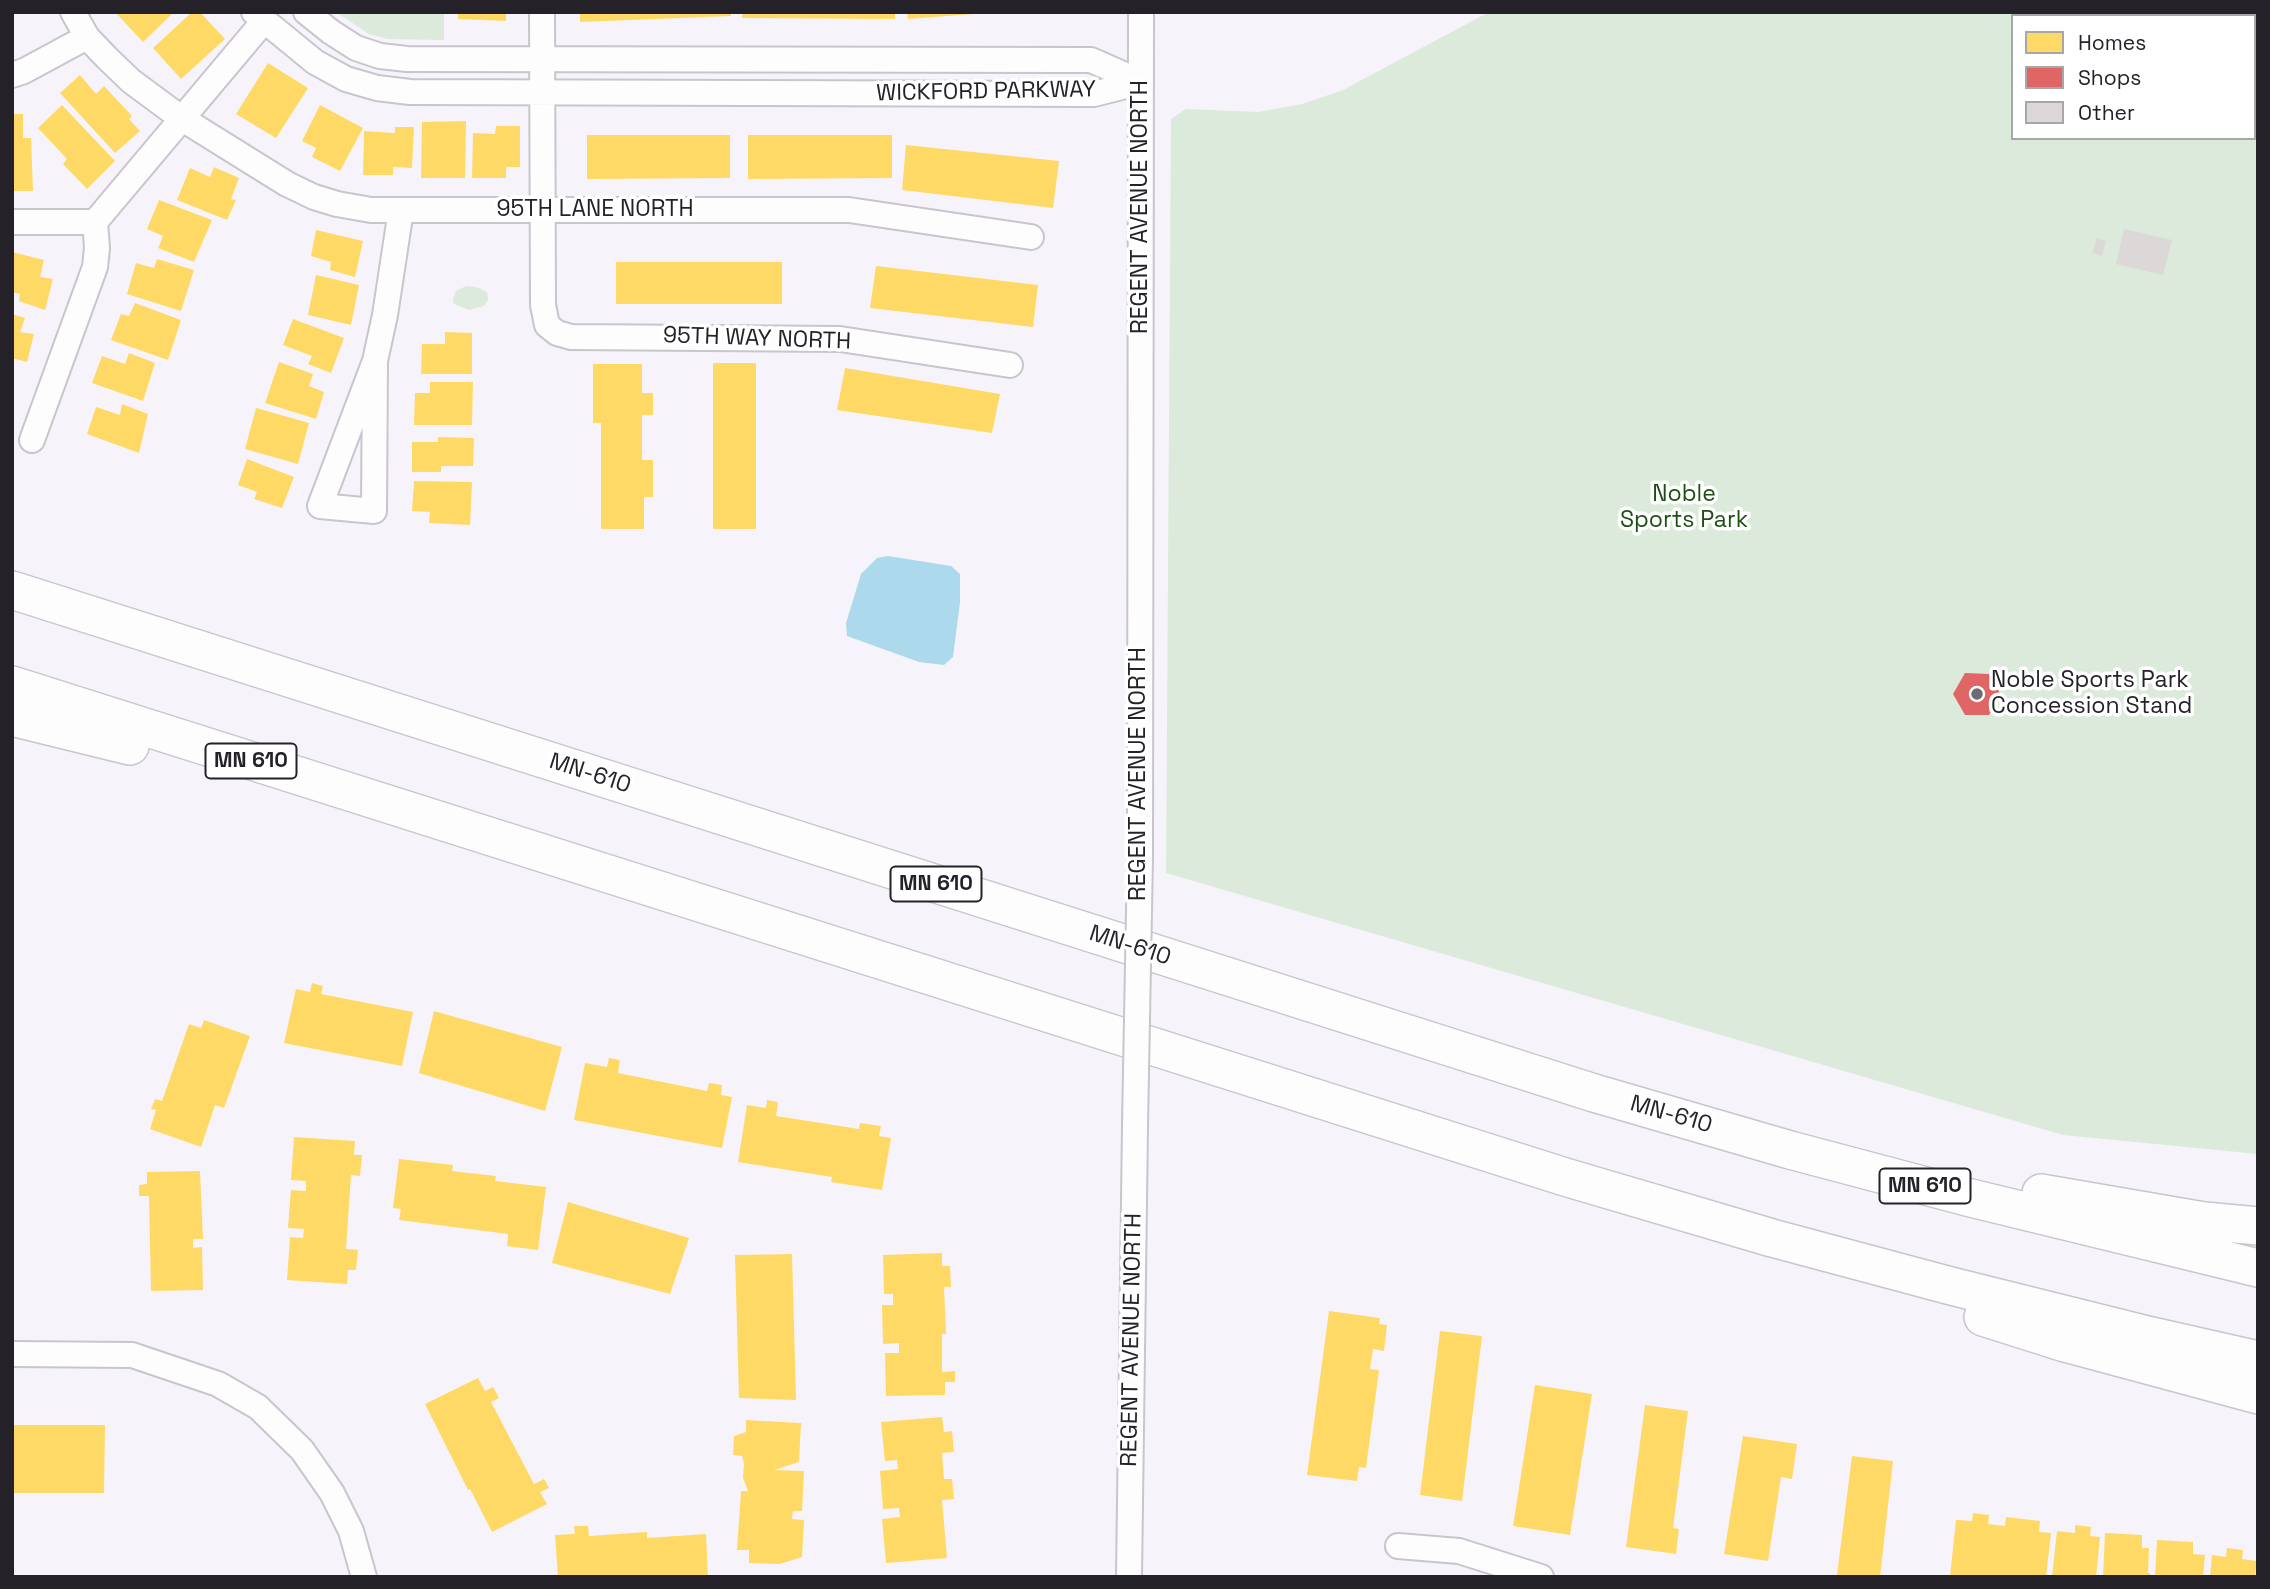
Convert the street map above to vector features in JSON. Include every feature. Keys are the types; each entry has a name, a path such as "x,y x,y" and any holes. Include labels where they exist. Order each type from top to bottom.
{"highway":[{"path":"12,564 278,674"},
{"name":"MN-610","path":"12,590 1594,1093 1790,1150 1971,1198 2122,1237 2258,1268"},
{"name":"MN 610","path":"12,685 1539,1169 1772,1238 2130,1331 2258,1360"},
{"path":"12,718 491,837"},
{"path":"1594,1093 2060,1197 2191,1219 2258,1226"},
{"path":"1772,1238 1934,1302 2065,1343 2258,1395"}],"street":[{"name":"95TH LANE NORTH","path":"73,12 87,37 131,81 181,118 288,184 314,197 337,204 370,210 849,210 1031,237"},
{"name":"WICKFORD PARKWAY","path":"306,12 356,48 380,56 407,59 1091,60 1141,82"},
{"path":"542,12 542,210"},
{"name":"REGENT AVENUE NORTH","path":"1129,1577 1139,857 1141,12"},
{"path":"32,440 95,267 95,222 181,118 259,17"},
{"name":"WICKFORD PARKWAY","path":"259,17 315,62 346,79 377,88 410,92 1094,94 1141,82"},
{"path":"12,75 87,37"},
{"path":"375,361 374,511 320,506 375,361 401,210"},
{"name":"95TH WAY NORTH","path":"542,210 543,305 547,325 557,333 571,337 840,339 1010,365"},
{"path":"12,222 95,222"},
{"path":"12,1354 132,1355 218,1384 258,1407 302,1450 332,1493 351,1531 364,1577"},
{"path":"1398,1546 1459,1551 1541,1577"}],"green space":[{"path":"336,12 444,12 444,40 387,39 369,34"},
{"name":"Noble Sports Park","path":"1489,12 2258,12 2258,1154 2063,1135 1166,873 1171,119 1186,109 1258,112 1302,104 1343,90"},
{"path":"466,286 487,292 488,300 484,306 469,310 454,304 456,291"}],"water":[{"path":"888,556 951,566 960,574 960,602 953,657 944,665 919,662 847,636 846,623 861,574 877,558"}],"building: Homes":[{"path":"115,12 174,12 143,42"},
{"path":"192,12 200,12 225,39 181,79 153,48"},
{"path":"458,12 506,12 506,21 458,19"},
{"path":"580,12 731,12 731,16 580,22"},
{"path":"743,12 895,12 895,19 742,18"},
{"path":"907,12 974,12 974,14 908,19"},
{"path":"268,63 308,88 276,138 236,114"},
{"path":"80,75 96,94 104,86 132,116 129,119 140,131 115,153 60,93"},
{"path":"62,105 115,161 87,189 63,164 67,159 38,128"},
{"path":"320,105 363,128 340,171 312,157 316,148 302,141"},
{"path":"12,114 23,114 23,138 31,138 33,191 12,191"},
{"path":"466,121 465,178 421,178 422,122"},
{"path":"496,126 520,126 520,167 506,167 506,178 472,178 473,133 495,134"},
{"path":"395,127 414,127 412,168 393,167 393,175 363,175 364,131 395,133"},
{"path":"587,135 730,135 730,178 587,179"},
{"path":"748,135 892,135 892,178 748,179"},
{"path":"906,145 1059,161 1053,208 902,190"},
{"path":"214,167 239,178 231,199 236,200 227,220 177,200 190,168 210,177"},
{"path":"159,200 212,220 194,262 158,248 163,236 147,229"},
{"path":"316,230 363,241 355,277 330,270 331,262 311,256"},
{"path":"12,252 44,260 40,277 53,279 45,310 19,301 20,294 12,292"},
{"path":"157,259 194,270 181,311 127,294 136,263 154,268"},
{"path":"616,262 782,262 782,304 616,304"},
{"path":"876,266 1038,285 1033,327 870,308"},
{"path":"316,275 359,285 351,325 308,315"},
{"path":"135,303 181,320 168,360 111,340 121,314 129,316"},
{"path":"12,314 25,318 20,332 34,334 27,362 12,358"},
{"path":"293,319 344,338 331,373 308,364 312,356 283,345"},
{"path":"445,332 472,333 472,374 421,374 422,344 445,344"},
{"path":"129,353 155,363 143,401 92,383 102,356 125,364"},
{"path":"279,362 313,374 309,386 324,392 316,419 265,403"},
{"path":"713,363 756,363 756,529 713,529"},
{"path":"593,364 642,364 642,393 653,393 653,415 642,415 642,460 653,460 653,497 644,497 644,529 601,529 601,423 593,423"},
{"path":"845,368 1000,394 992,433 837,410"},
{"path":"430,382 473,382 472,425 414,425 415,393 430,393"},
{"path":"122,404 148,414 139,453 87,434 96,407 120,415"},
{"path":"256,408 309,423 298,464 245,449"},
{"path":"438,437 474,438 473,466 441,466 441,472 412,472 412,442 438,442"},
{"path":"247,459 294,477 282,508 254,499 257,492 238,485"},
{"path":"414,481 472,482 470,525 429,523 430,512 412,511"},
{"path":"312,983 323,986 321,994 413,1012 402,1066 284,1043 296,989 310,992"},
{"path":"434,1011 562,1047 545,1111 419,1073"},
{"path":"204,1020 250,1036 224,1108 215,1105 201,1147 150,1129 156,1110 151,1109 155,1099 162,1101 189,1024 201,1028"},
{"path":"609,1058 620,1060 618,1073 707,1091 709,1083 722,1085 721,1095 732,1097 722,1148 574,1120 585,1063 607,1067"},
{"path":"767,1100 778,1102 776,1116 859,1129 860,1123 881,1126 879,1136 891,1138 882,1190 831,1182 832,1177 738,1162 747,1105 766,1108"},
{"path":"294,1137 355,1141 354,1155 362,1155 360,1176 351,1175 346,1249 358,1250 356,1270 348,1270 347,1284 287,1280 290,1237 303,1238 304,1229 288,1228 291,1190 306,1191 306,1181 291,1180"},
{"path":"399,1159 453,1165 452,1171 496,1176 495,1181 546,1187 538,1250 507,1246 508,1234 399,1220 401,1209 393,1208"},
{"path":"200,1171 203,1239 193,1239 193,1248 202,1247 203,1290 151,1291 149,1196 139,1196 139,1185 147,1184 147,1172"},
{"path":"568,1202 689,1238 670,1294 552,1263"},
{"path":"942,1253 942,1266 950,1266 951,1287 944,1287 946,1334 942,1334 942,1372 955,1371 955,1382 945,1382 945,1395 886,1396 885,1353 899,1353 899,1343 883,1344 882,1305 893,1305 893,1294 884,1294 883,1255"},
{"path":"792,1254 796,1400 739,1398 735,1255"},
{"path":"1329,1311 1380,1318 1379,1324 1387,1325 1384,1351 1373,1349 1370,1369 1379,1370 1366,1468 1359,1467 1357,1481 1307,1475"},
{"path":"1440,1331 1482,1336 1462,1501 1420,1495"},
{"path":"478,1378 485,1391 493,1387 499,1398 491,1402 534,1484 544,1479 549,1488 540,1492 547,1504 492,1532 425,1404"},
{"path":"1535,1385 1592,1394 1570,1535 1513,1526"},
{"path":"1645,1405 1688,1411 1673,1528 1679,1529 1676,1554 1626,1547"},
{"path":"942,1417 944,1432 952,1431 954,1452 942,1453 944,1479 952,1479 954,1499 942,1500 947,1558 886,1563 882,1519 900,1517 899,1508 883,1509 880,1471 898,1469 897,1460 885,1461 881,1422"},
{"path":"746,1420 801,1423 799,1462 774,1470 804,1471 802,1511 793,1511 792,1519 804,1520 802,1557 780,1564 749,1563 749,1550 737,1550 741,1491 748,1491 743,1478 742,1456 733,1455 734,1436 746,1432"},
{"path":"12,1425 105,1425 104,1493 12,1493"},
{"path":"1743,1436 1797,1444 1792,1479 1781,1477 1768,1561 1724,1554"},
{"path":"1852,1456 1893,1461 1880,1577 1837,1575"},
{"path":"1973,1513 1989,1515 1988,1524 2005,1526 2006,1517 2040,1521 2039,1532 2051,1533 2046,1577 1950,1576 1956,1520 1972,1521"},
{"path":"2075,1525 2091,1527 2090,1536 2100,1537 2096,1577 2052,1577 2057,1531 2075,1533"},
{"path":"574,1526 588,1526 589,1536 647,1532 647,1538 706,1534 708,1577 558,1577 555,1535 575,1534"},
{"path":"2105,1533 2142,1535 2142,1548 2149,1548 2150,1577 2103,1577"},
{"path":"2157,1540 2193,1542 2193,1554 2205,1555 2203,1577 2155,1577"},
{"path":"2227,1548 2243,1550 2242,1559 2257,1561 2255,1577 2210,1577 2212,1555 2226,1557"}],"building: Shops":[{"name":"Noble Sports Park Concession Stand","path":"1965,673 1989,674 2001,695 1989,715 1965,715 1953,694"}],"building: Other":[{"path":"2124,229 2172,240 2163,275 2116,264"},
{"path":"2097,238 2106,241 2102,256 2092,253"}],"place":[{"name":"Noble Sports Park Concession Stand","path":"1977,694"}]}
